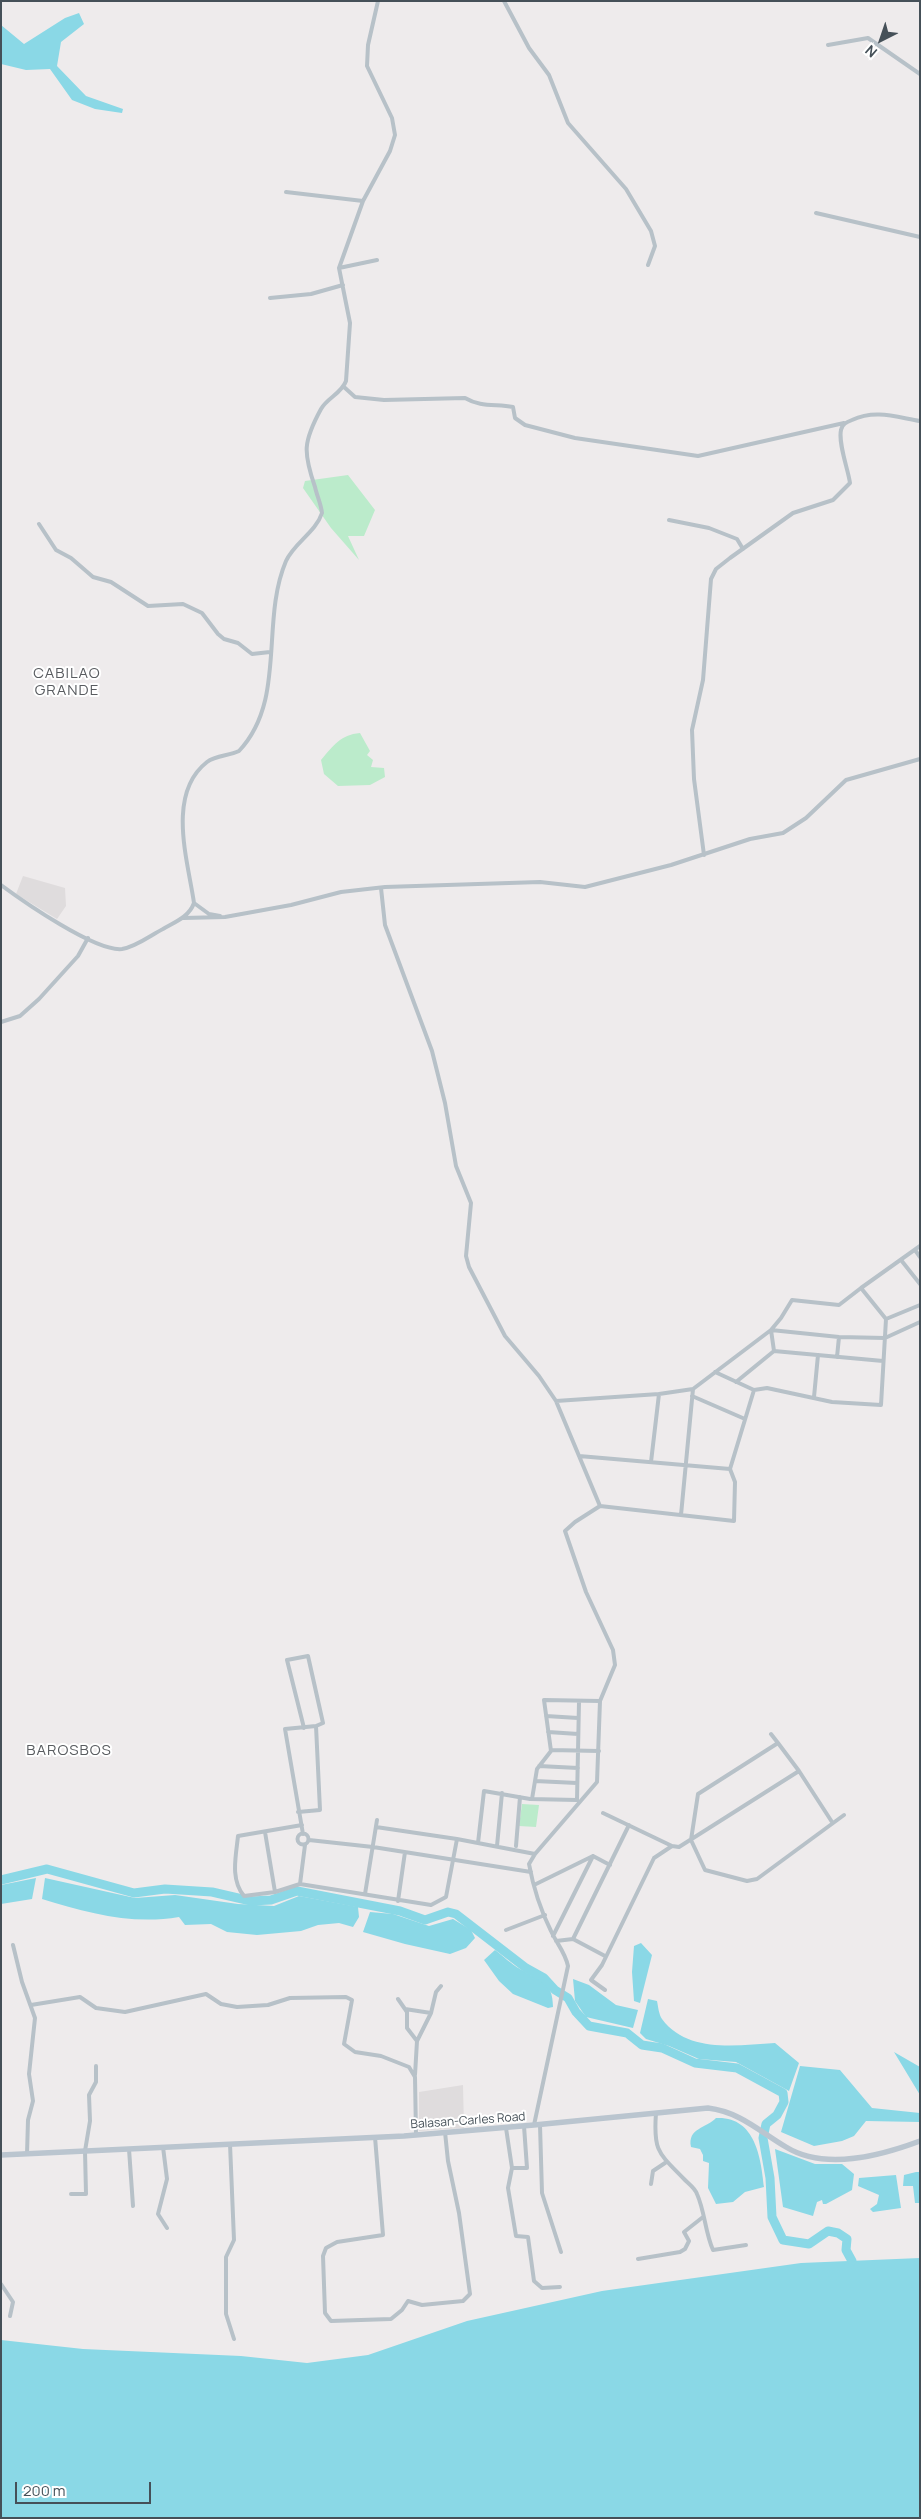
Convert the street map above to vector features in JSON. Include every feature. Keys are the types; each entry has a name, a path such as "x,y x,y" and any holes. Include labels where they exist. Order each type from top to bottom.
{"main road":[{"name":"Balasan-Carles Road","path":"1,2155 375,2137 506,2128 708,2108 724,2110 740,2116 768,2136 803,2156 822,2159 858,2157 903,2148 920,2141"}],"street":[{"path":"1,885 49,917 110,949 122,949 183,918 192,909 194,902 185,851 183,814 187,795 192,782 205,763 212,759 240,751 247,742 265,705 269,690 270,652 276,603 286,561 322,513 306,456 308,438 325,402 344,387 350,348 350,323 339,268 363,201 390,151 395,135 392,118 367,66 368,45 378,1"},
{"path":"504,1 529,48 549,75 568,123 626,189 651,231 655,246 648,265"},
{"path":"828,45 868,38 920,74"},
{"path":"286,192 363,201"},
{"path":"816,213 920,237"},
{"path":"339,268 377,260"},
{"path":"270,298 311,294 343,285"},
{"path":"344,387 355,396 384,400 465,398 476,404 513,407 515,418 525,425 575,438 698,456 844,423 869,414 881,413 920,421"},
{"path":"704,855 694,779 692,730 703,680 711,579 716,569 793,513 834,500 845,491 850,483 841,444 841,430 844,423"},
{"path":"669,520 709,528 737,539 743,549"},
{"path":"39,524 56,550 71,558 93,577 111,582 148,606 176,604 189,607 202,613 224,639 238,643 252,654 270,652"},
{"path":"183,918 225,917 291,905 341,892 380,888 540,882 585,887 704,855 750,839 792,829 846,780 920,759"},
{"path":"380,888 385,925 432,1051 445,1103 456,1166 471,1203 466,1256 469,1268 505,1336 539,1376 556,1401 600,1506"},
{"path":"194,902 209,914 225,917"},
{"path":"1,1022 20,1016 39,999 78,956 88,938"},
{"path":"556,1401 659,1394 693,1389 771,1330 782,1318 792,1300 839,1305 920,1246"},
{"path":"915,1250 920,1257"},
{"path":"901,1260 920,1284"},
{"path":"715,1372 754,1390 767,1388 832,1402 881,1405 886,1319 861,1288"},
{"path":"886,1319 920,1305"},
{"path":"771,1330 839,1337 885,1338 920,1322"},
{"path":"771,1330 774,1351"},
{"path":"837,1357 839,1337"},
{"path":"736,1382 774,1351 883,1361"},
{"path":"814,1397 818,1355"},
{"path":"681,1515 693,1389"},
{"path":"560,2252 542,2192 537,2125 568,1966 565,1954 556,1942 545,1916 529,1864 535,1854 597,1782 600,1701 615,1665 613,1650 586,1592 565,1531 575,1522 600,1506 734,1521 735,1482 730,1469 754,1390"},
{"path":"651,1462 659,1394"},
{"path":"692,1396 745,1419"},
{"path":"579,1456 730,1469"},
{"path":"303,1834 285,1729 304,1728 323,1723 308,1656 286,1660 304,1728"},
{"path":"532,1799 539,1766 551,1750 544,1700 600,1701"},
{"path":"478,1843 484,1791 532,1799 577,1800 579,1702"},
{"path":"546,1716 578,1718"},
{"path":"298,1812 320,1810 316,1726"},
{"path":"548,1732 578,1734"},
{"path":"771,1734 799,1771 832,1822"},
{"path":"778,1743 698,1794 690,1840 705,1870 747,1881 757,1879 844,1815"},
{"path":"551,1750 599,1751"},
{"path":"539,1766 578,1768"},
{"path":"604,1813 672,1846 679,1847 799,1771"},
{"path":"535,1781 577,1783"},
{"path":"497,1846 502,1793"},
{"path":"516,1846 520,1797"},
{"path":"365,1894 378,1820"},
{"path":"302,1825 238,1836 235,1877 238,1888 244,1896 275,1892 300,1884 431,1905 446,1897 457,1839"},
{"path":"573,1939 629,1825"},
{"path":"376,1828 457,1839 535,1854"},
{"path":"265,1832 275,1892"},
{"path":"303,1834 309,1840 373,1847 530,1872"},
{"path":"303,1834 298,1837 298,1840 300,1844 305,1844"},
{"path":"300,1884 305,1844 309,1840"},
{"path":"605,1990 591,1980 602,1965 654,1858 672,1846"},
{"path":"398,1901 405,1852"},
{"path":"593,1856 610,1865"},
{"path":"534,1885 593,1856"},
{"path":"553,1936 593,1856"},
{"path":"506,1930 545,1916"},
{"path":"556,1942 573,1939 605,1956"},
{"path":"13,1945 22,1982 35,2018 29,2074 33,2101 28,2120 27,2154"},
{"path":"416,2134 415,2077 417,2041 431,2013 436,1992 441,1986"},
{"path":"31,2005 80,1997 96,2008 125,2012 206,1994 221,2004 237,2007 268,2005 290,1998 346,1997 352,2000 344,2044 355,2052 381,2056 409,2067 415,2077"},
{"path":"398,1999 407,2012 407,2028 417,2041"},
{"path":"404,2009 431,2013"},
{"path":"72,2194 86,2194 85,2151 90,2121 89,2094 96,2082 96,2066"},
{"path":"656,2113 654,2134 665,2163 694,2189 713,2250 746,2245"},
{"path":"512,2168 527,2168 524,2126"},
{"path":"506,2128 512,2168 508,2188 516,2236 528,2236 534,2281 542,2288 560,2287"},
{"path":"375,2137 383,2234 337,2242 326,2248 323,2256 325,2313 331,2321 391,2318 402,2310 408,2301 422,2305 467,2299 470,2294 445,2132"},
{"path":"230,2144 234,2240 226,2257 226,2314 234,2339"},
{"path":"163,2147 167,2179 158,2214 167,2228"},
{"path":"129,2149 133,2206"},
{"path":"651,2184 653,2171 665,2163"},
{"path":"638,2259 685,2250 689,2241 684,2232 703,2217"},
{"path":"1,2284 13,2302 10,2316"}],"shaded area":[{"path":"23,876 65,888 66,906 57,919 16,894"},
{"path":"463,2085 464,2128 419,2131 419,2092"}],"green space":[{"path":"348,475 375,510 364,536 348,536 359,560 331,528 303,488 305,481"},
{"path":"360,733 370,751 367,755 373,760 371,767 384,768 385,777 370,785 338,786 324,774 321,760 342,738"},
{"path":"522,1804 539,1805 536,1827 519,1826"}],"water":[{"path":"79,13 84,24 61,42 57,66 86,96 123,109 122,113 95,109 72,100 50,69 26,70 1,64 1,25 24,44 65,18"},
{"path":"36,1878 32,1899 1,1904 1,1885"},
{"path":"45,1878 135,1898 175,1895 238,1904 274,1906 299,1896 358,1907 359,1917 353,1927 339,1923 318,1925 301,1931 257,1935 227,1932 211,1924 185,1925 179,1917 144,1920 127,1919 93,1913 42,1899"},
{"path":"370,1912 393,1914 429,1926 453,1919 471,1930 475,1938 466,1948 450,1954 405,1944 363,1932"},
{"path":"641,1943 652,1955 640,2003 634,2001 632,1972 634,1946"},
{"path":"495,1950 517,1967 544,1982 551,1991 553,2007 548,2008 513,1994 499,1981 484,1960"},
{"path":"573,1979 589,1985 616,2005 638,2010 633,2028 586,2017 575,2001"},
{"path":"648,1999 657,2001 662,2019 673,2030 685,2038 699,2043 730,2046 775,2043 799,2063 789,2091 736,2062 699,2059 669,2046 646,2039 640,2033"},
{"path":"894,2052 920,2067 920,2095"},
{"path":"800,2066 840,2070 872,2108 920,2113 920,2122 866,2121 854,2136 842,2141 814,2146 781,2132"},
{"path":"716,2118 729,2119 740,2124 748,2131 758,2151 764,2187 745,2192 733,2202 716,2204 708,2188 709,2163 703,2161 700,2149 691,2147 691,2141 695,2132"},
{"path":"775,2149 815,2164 842,2164 854,2174 852,2190 826,2204 823,2204 822,2200 817,2202 813,2216 783,2207"},
{"path":"920,2172 920,2203 915,2203 913,2186 903,2186 904,2175"},
{"path":"896,2175 901,2208 873,2212 870,2209 877,2204 879,2195 858,2186 859,2178"},
{"path":"920,2258 920,2518 1,2518 1,2340 83,2349 241,2356 307,2363 368,2355 467,2321 602,2291 801,2263"}],"waterway":[{"path":"1,1880 47,1869 134,1893 165,1889 212,1892 251,1901 271,1900 297,1891 400,1911 425,1920 448,1912 456,1914 526,1968 544,1978 555,1990 568,1998 576,2012 589,2026 627,2033 642,2045 662,2048 695,2063 737,2068 783,2093 784,2102 777,2115 766,2124 763,2138 770,2178 772,2217 783,2240 809,2244 828,2231 838,2233 847,2239 846,2250 852,2261"}],"district":[{"name":"CABILAO GRANDE","path":"67,682"},
{"name":"BAROSBOS","path":"69,1751"}]}
